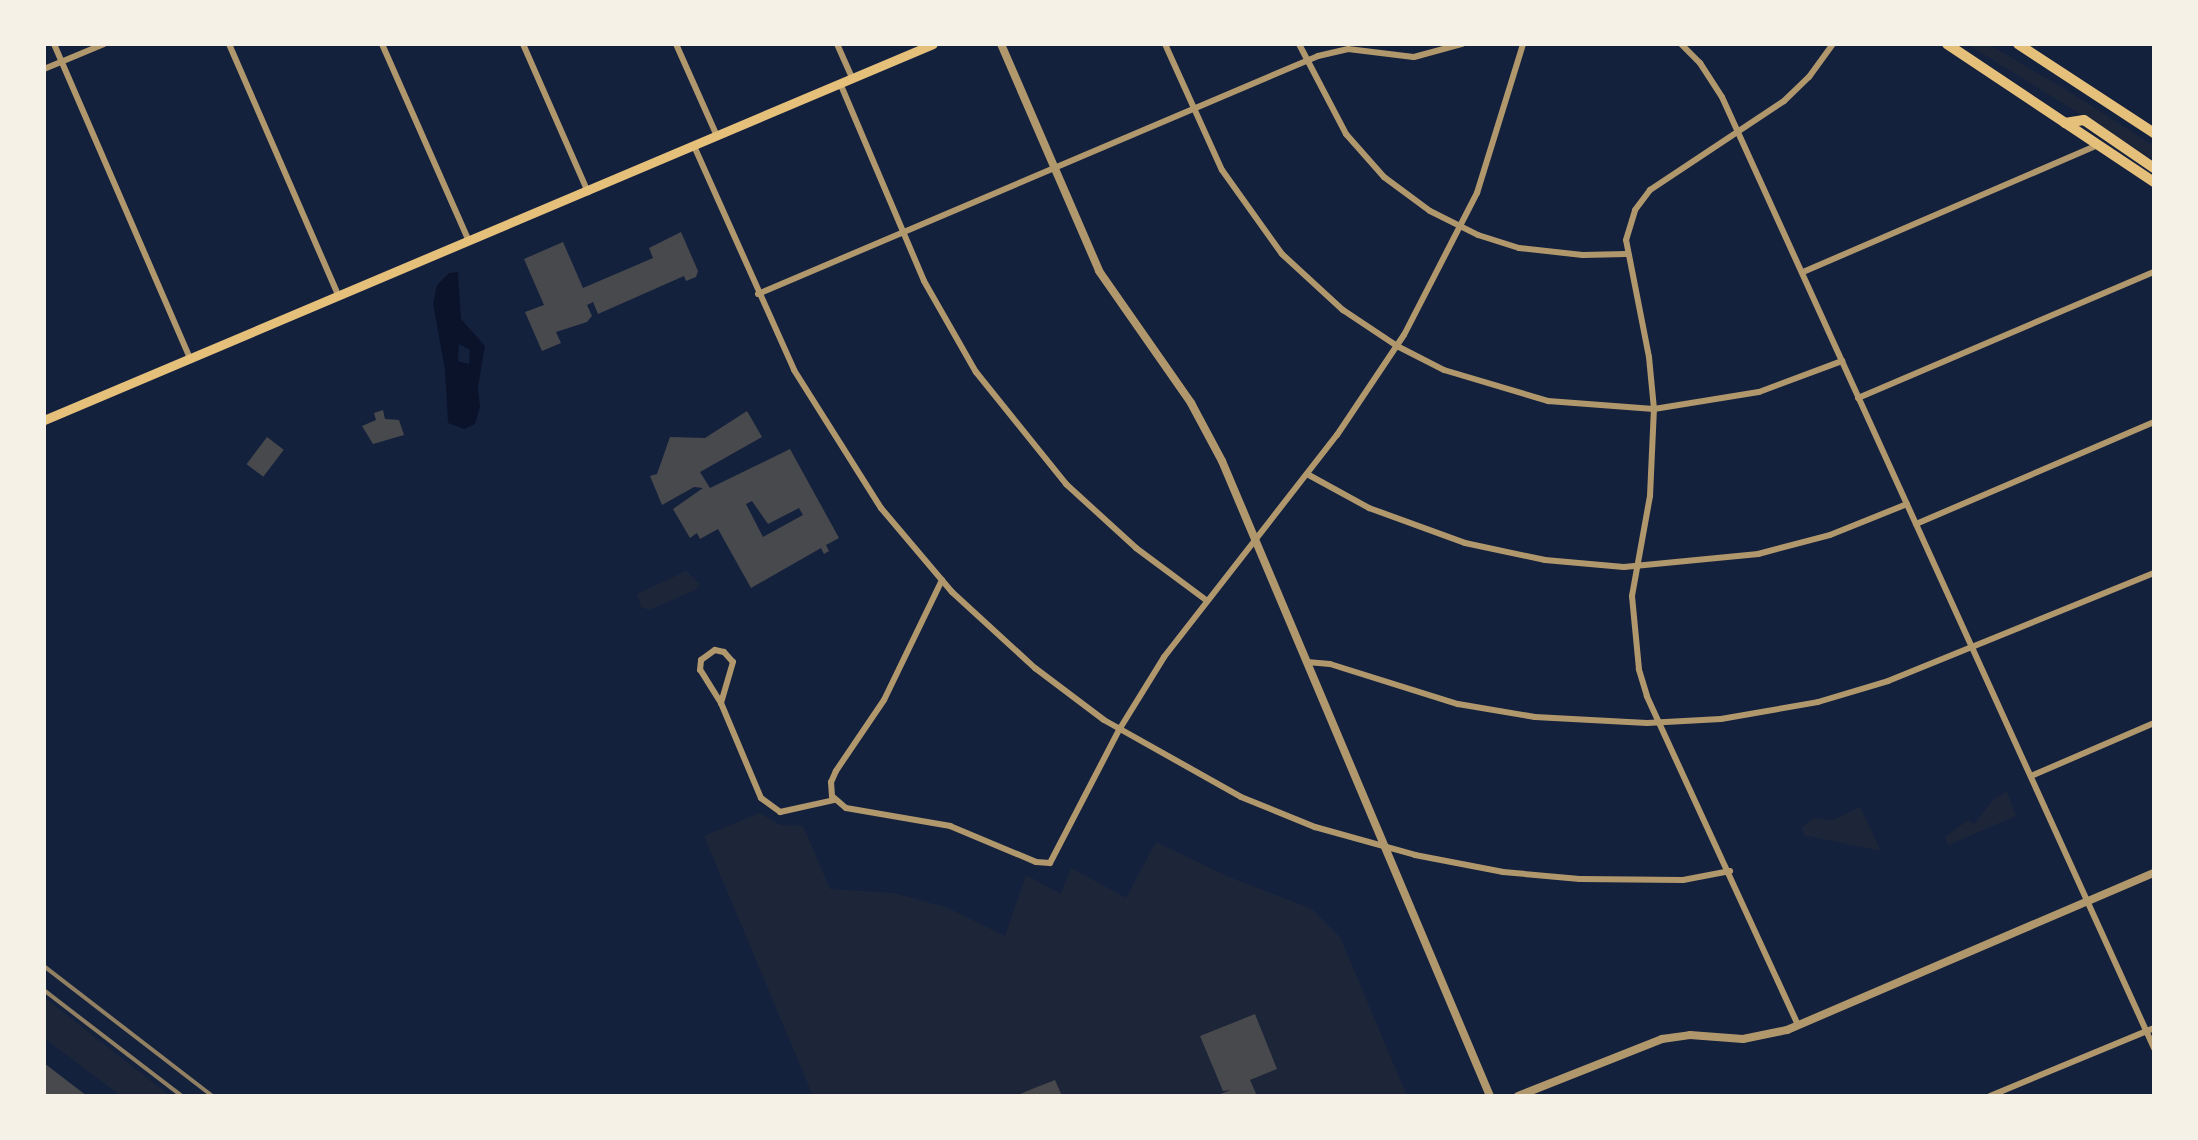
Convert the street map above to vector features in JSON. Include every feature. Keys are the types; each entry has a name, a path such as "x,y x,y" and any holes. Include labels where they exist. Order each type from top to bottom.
{"main road":[{"path":"45,417 933,44"},
{"path":"1947,44 2154,182"},
{"path":"2018,44 2152,128"},
{"path":"2065,122 2084,120 2154,168"}],"street":[{"path":"54,44 190,358"},
{"path":"44,69 104,44"},
{"path":"229,44 338,295"},
{"path":"382,44 469,241"},
{"path":"523,44 588,191"},
{"path":"676,44 717,136"},
{"path":"837,44 852,78"},
{"path":"1001,44 1099,271 1203,423 1255,537 1490,1096"},
{"path":"1164,44 1238,198 1282,254 1334,303 1397,346 1464,378 1528,397 1604,408 1654,409 1759,392 1842,361"},
{"path":"1299,44 1331,111 1364,157 1416,201 1462,228 1519,248 1551,253 1626,254"},
{"path":"758,294 1306,60 1349,49 1397,56 1428,55 1462,44"},
{"path":"721,703 734,666 728,655 715,650 701,660 701,670 721,703 757,792 770,808 788,812 837,802 950,826 1037,862 1050,863 1119,730 1206,600 1307,474 1397,346 1462,228 1499,130 1523,44"},
{"path":"1681,44 1713,79 2088,902 2151,1030 2154,1048"},
{"path":"1798,1025 1730,871 1647,696 1635,648 1632,596 1650,496 1654,409 1645,334 1626,254 1632,219 1650,190 1798,88 1832,44"},
{"path":"840,83 903,233 958,342 1036,450 1100,516 1206,600"},
{"path":"1803,272 2098,145"},
{"path":"694,146 794,370 837,444 881,508 942,580 1035,668 1119,730 1241,797 1315,827 1384,847 1503,872 1580,879 1683,880 1730,871"},
{"path":"1858,398 2154,272"},
{"path":"1916,524 2154,422"},
{"path":"1307,474 1369,508 1465,544 1545,560 1637,567 1729,559 1781,548 1848,528 1907,504"},
{"path":"1307,662 1330,664 1399,688 1494,711 1583,722 1661,723 1747,716 1818,702 1972,649 2154,573"},
{"path":"837,802 831,782 836,771 884,700 942,580"},
{"path":"2031,776 2154,723"},
{"path":"1518,1096 1662,1039 1756,1038 1798,1025 2154,873"},
{"path":"1990,1096 2151,1030"}],"shaded area":[{"path":"1967,44 1988,44 2065,89 2154,146 2154,160"},
{"path":"458,272 461,319 485,346 478,387 480,407 475,424 464,429 448,423 445,370 433,304 437,285 449,273","holes":["459,344 470,350 469,364 458,361"]},
{"path":"686,571 700,584 695,590 649,610 641,607 637,594"},
{"path":"2007,791 2016,816 1948,845 1945,837 1968,820 1974,824 1993,800"},
{"path":"1860,807 1881,851 1804,835 1802,827 1814,818 1833,820"},
{"path":"760,813 780,825 803,826 830,889 894,893 948,908 1005,936 1026,875 1061,894 1071,868 1126,898 1156,842 1229,877 1312,909 1340,937 1407,1096 813,1096 704,836"},
{"path":"44,997 170,1096 121,1096 44,1038"}],"building":[{"path":"681,232 698,271 696,277 686,281 684,276 598,314 593,302 587,305 592,316 587,322 556,332 561,343 542,351 525,312 544,305 524,259 563,242 583,288 653,258 649,248"},
{"path":"383,410 385,419 399,420 404,435 373,444 362,426 376,420 374,413"},
{"path":"747,411 762,437 700,472 710,488 790,449 839,538 826,545 829,551 824,554 821,548 751,588 718,529 700,539 697,533 690,538 673,509 703,488 694,487 662,505 650,476 657,474 670,437 705,438","holes":["752,501 768,524 799,508 803,515 763,537 746,504"]},
{"path":"267,437 284,450 263,477 247,464"},
{"path":"1255,1014 1277,1069 1250,1080 1257,1096 1215,1096 1231,1090 1223,1091 1200,1036"},
{"path":"44,1063 87,1096 44,1096"},
{"path":"1055,1080 1062,1096 1016,1096 1027,1091"}],"railway":[{"path":"44,966 213,1096"},
{"path":"44,990 182,1096"}]}
